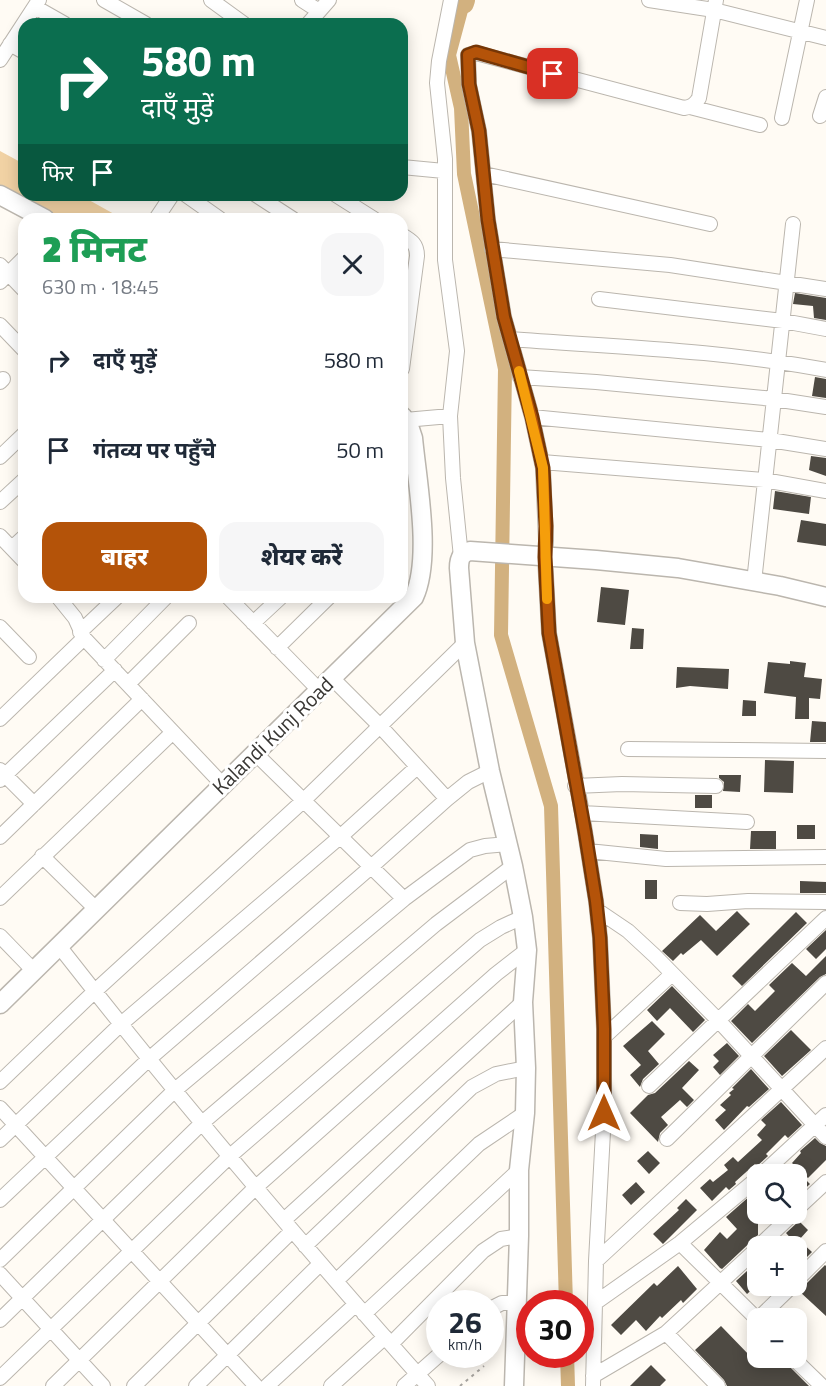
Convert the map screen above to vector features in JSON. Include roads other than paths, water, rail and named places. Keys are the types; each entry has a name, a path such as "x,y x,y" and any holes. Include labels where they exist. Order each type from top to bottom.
{"street":[{"path":"104,0 136,18"},
{"path":"211,0 236,18"},
{"path":"302,0 319,11"},
{"path":"313,18 329,0"},
{"path":"451,0 437,83 444,171 445,260 457,351 450,417 453,478 461,556 459,568 465,643 490,771 513,866 523,917 526,950 523,1002 526,1068 525,1113 519,1170 517,1290"},
{"path":"649,0 715,5 826,38"},
{"path":"782,118 807,0"},
{"path":"27,18 37,3 57,18"},
{"path":"690,107 699,98 715,5"},
{"path":"0,59 18,32"},
{"path":"10,44 18,49"},
{"path":"593,1381 596,1261 603,1147 604,1037 597,910 549,633 545,557 546,512 542,462 510,339 492,249 479,131 468,77 468,55 472,53 684,108 690,107 760,125"},
{"path":"820,116 826,97"},
{"path":"408,168 444,171"},
{"path":"484,174 710,224"},
{"path":"0,195 34,213"},
{"path":"194,201 212,213"},
{"path":"265,201 284,213"},
{"path":"346,201 364,213"},
{"path":"753,582 793,224"},
{"path":"408,239 417,248 408,288"},
{"path":"492,249 670,265 826,289"},
{"path":"18,262 3,273 18,286"},
{"path":"599,299 783,321 826,329"},
{"path":"0,325 18,344"},
{"path":"510,339 778,360 826,370"},
{"path":"520,377 596,381 774,399 826,408"},
{"path":"408,418 450,417"},
{"path":"532,417 770,440 826,449"},
{"name":"Kalandi Kunj Road","path":"0,1004 409,604 418,589 421,577 422,529 409,465 414,438 408,426"},
{"path":"0,457 18,440"},
{"path":"542,462 765,480 826,491"},
{"path":"0,502 18,486"},
{"path":"3,541 18,538"},
{"path":"3,541 18,555"},
{"path":"461,556 470,551 678,568 826,597"},
{"path":"63,603 75,618 82,635 223,785"},
{"path":"0,719 111,603"},
{"path":"104,660 160,603"},
{"path":"234,603 277,648 380,726 447,799"},
{"path":"253,623 275,603"},
{"path":"277,648 323,603"},
{"path":"128,684 189,623"},
{"path":"0,627 29,657"},
{"path":"0,1082 95,991 303,801 465,643"},
{"path":"34,804 2,775 115,670"},
{"path":"0,837 142,699"},
{"path":"0,898 173,732"},
{"path":"628,749 826,751"},
{"path":"255,753 404,899"},
{"path":"0,1140 121,1024 340,837 417,767"},
{"path":"0,1200 149,1059 372,867 447,799 468,782 490,771"},
{"path":"575,786 622,784 717,786"},
{"path":"582,813 747,822"},
{"path":"0,1260 175,1090 404,899 470,850 508,844"},
{"path":"588,851 666,859 826,857"},
{"path":"42,856 96,909"},
{"path":"0,1320 202,1123 436,924 513,866"},
{"path":"680,903 826,902"},
{"path":"597,910 628,931 672,974 718,1020 781,1091 826,1137"},
{"path":"0,1378 230,1156 480,940 523,917"},
{"path":"649,1086 826,918"},
{"path":"0,936 34,970"},
{"path":"59,946 149,1059 288,1226 428,1386"},
{"path":"52,1386 256,1187 526,950"},
{"path":"604,1037 672,974"},
{"path":"667,1139 826,983"},
{"path":"134,1386 198,1323 288,1226 523,1002"},
{"path":"596,1261 826,1048"},
{"path":"305,1246 472,1087 496,1074 526,1068"},
{"path":"0,1108 256,1386"},
{"path":"336,1281 486,1138 525,1113"},
{"path":"773,1164 826,1115"},
{"path":"267,1386 360,1309 519,1170"},
{"path":"807,1200 826,1182"},
{"path":"595,1303 680,1243 747,1187"},
{"path":"770,1236 782,1224"},
{"path":"331,1386 388,1340 483,1251 501,1239 519,1236"},
{"path":"680,1243 747,1308"},
{"path":"807,1270 826,1251"},
{"path":"593,1381 666,1333 747,1258"},
{"path":"196,1386 320,1264"},
{"path":"0,1274 103,1386"},
{"path":"769,1308 782,1296"},
{"path":"514,1386 516,1331"},
{"path":"666,1333 718,1386"},
{"path":"404,1386 426,1366"},
{"path":"803,1368 822,1386"}],"waterway":[{"path":"463,3 449,55 461,108 464,174 505,369 501,635 551,806 566,1290"},
{"path":"567,1368 568,1386"}]}
